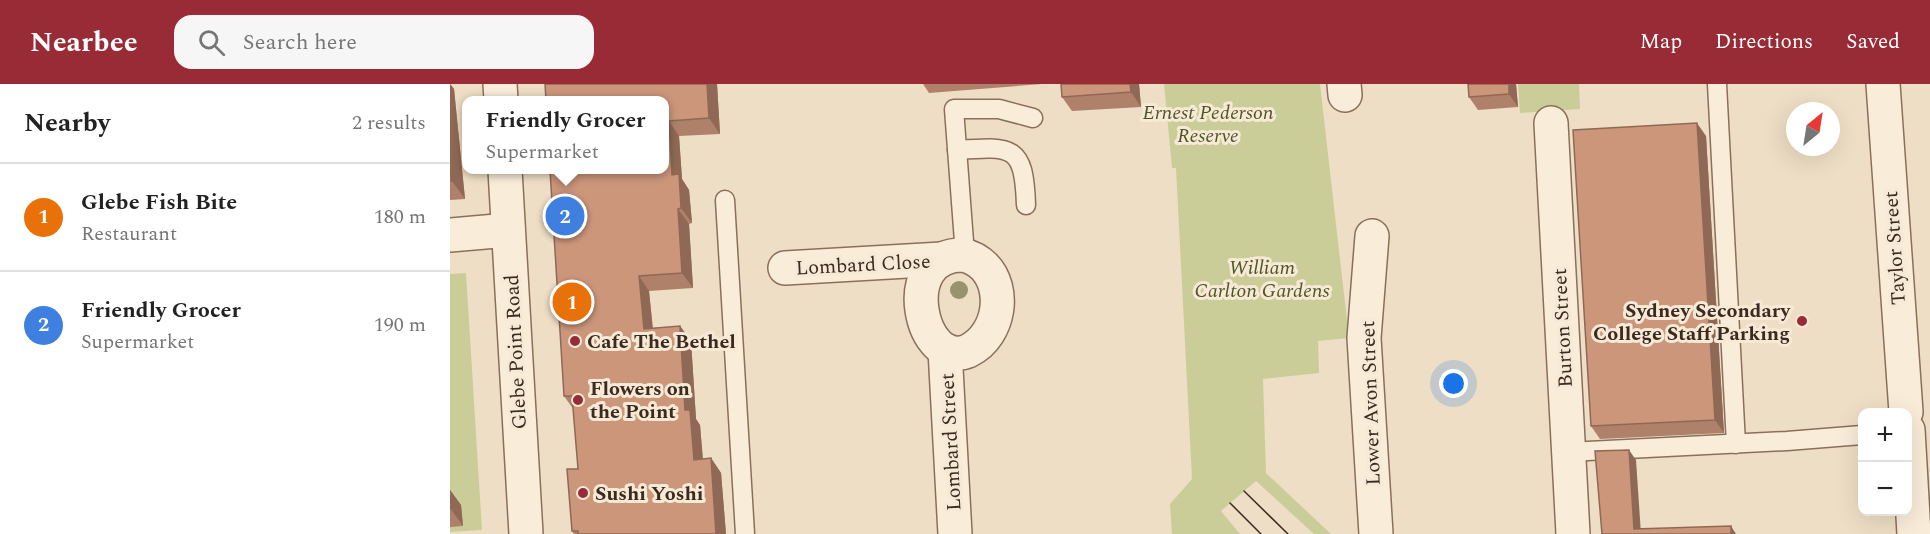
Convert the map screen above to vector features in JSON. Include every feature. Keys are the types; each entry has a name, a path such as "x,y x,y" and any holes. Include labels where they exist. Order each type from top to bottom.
{"street":[{"name":"Taylor Street","path":"1883,84 1906,408"},
{"name":"Burton Street","path":"1551,123 1574,534"},
{"name":"Glebe Point Road","path":"505,174 526,534"},
{"path":"450,235 508,230"},
{"name":"Lower Avon Street","path":"1372,236 1364,338 1376,534"},
{"name":"Lombard Close","path":"784,268 953,257"},
{"name":"Lombard Close","path":"945,350 929,333 921,298 929,271 953,257"},
{"path":"945,350 959,353 975,347 986,338 996,315 997,298 990,273 981,262 953,257"},
{"name":"Lombard Street","path":"945,350 955,534"},
{"path":"1910,462 1914,534"}],"lane":[{"path":"1717,84 1736,444"},
{"path":"953,257 957,150 954,109 999,109 1033,118"},
{"path":"957,150 997,148 1015,157 1024,170 1026,205"},
{"path":"725,200 745,534"},
{"path":"1568,452 1858,435"}],"green space":[{"path":"1164,84 1320,84 1349,338 1318,341 1319,373 1263,379 1266,473 1331,534 1314,534 1256,481 1221,511 1240,534 1172,534 1170,504 1192,479 1176,168 1172,168"},
{"path":"1518,84 1579,84 1580,109 1520,113"},
{"path":"466,273 482,530 450,532 450,274"}],"building":[{"path":"545,84 707,84 709,118 669,121 669,96 546,96"},
{"path":"1061,84 1130,84 1131,92 1062,97"},
{"path":"1468,84 1509,84 1509,94 1469,97"},
{"path":"669,121 672,175 679,174 681,208 678,209 682,273 639,276 644,329 680,326 685,410 690,410 694,460 711,458 716,534 578,534 578,531 572,531 567,469 578,469 572,396 564,396 550,174 669,174"},
{"path":"1697,123 1715,420 1591,426 1573,130"},
{"path":"1629,450 1634,529 1731,526 1731,534 1602,534 1595,451"}],"tram line":[{"path":"1244,491 1288,534"},
{"path":"1230,503 1261,534"}],"place":[{"name":"Friendly Grocer","path":"565,216"},
{"name":"Glebe Fish Bite","path":"572,302"},
{"name":"Sydney Secondary College Staff Parking","path":"1802,321"},
{"name":"Cafe The Bethel","path":"575,341"},
{"name":"Flowers on the Point","path":"578,400"},
{"name":"Sushi Yoshi","path":"583,493"}],"park label":[{"name":"Ernest Pederson Reserve","path":"1208,124"},
{"name":"William Carlton Gardens","path":"1262,278"}]}
